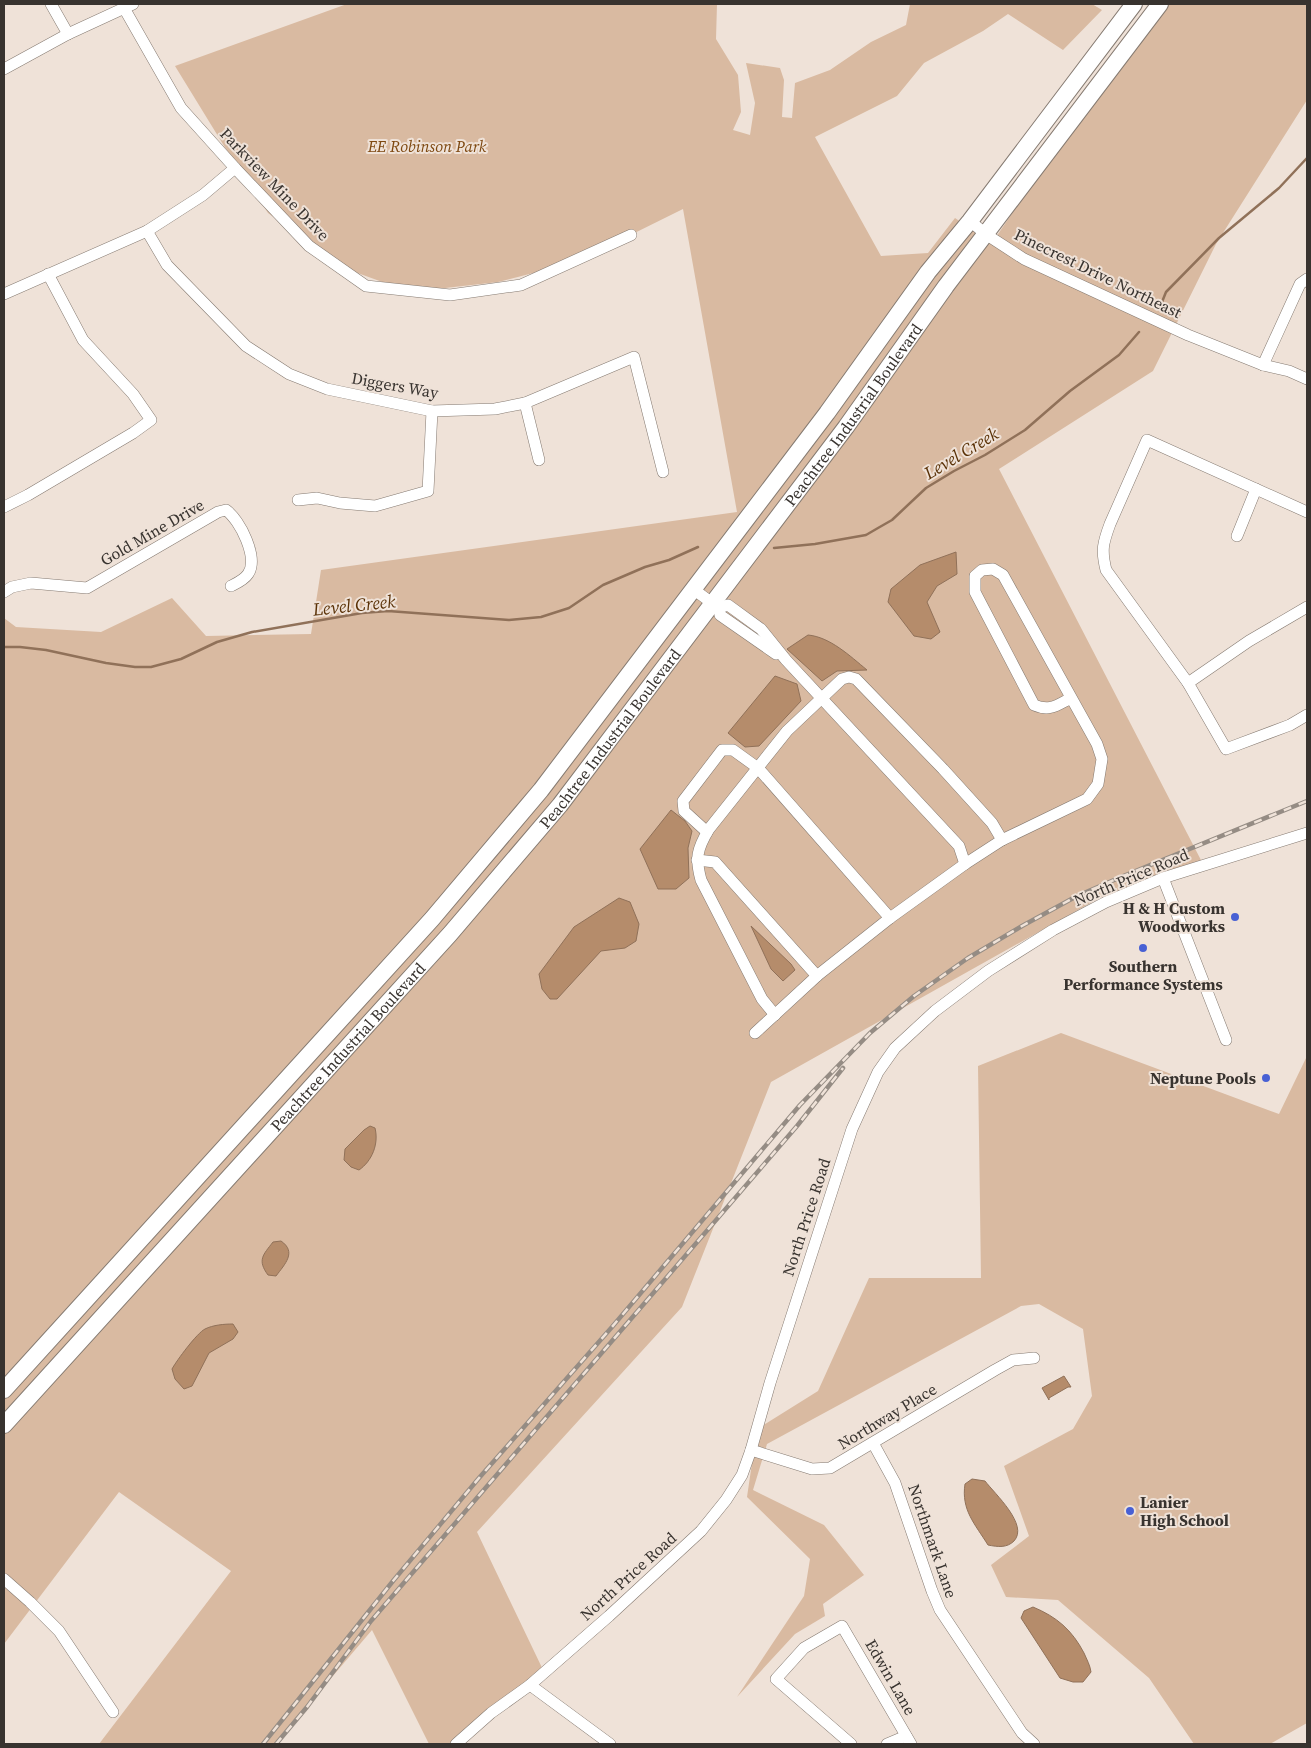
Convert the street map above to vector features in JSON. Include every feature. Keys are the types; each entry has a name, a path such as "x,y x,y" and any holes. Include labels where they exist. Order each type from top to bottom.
{"highway":[{"name":"Peachtree Industrial Boulevard","path":"4,1390 438,911 541,790 692,588 827,413 928,272 970,221 1134,4"},
{"name":"Peachtree Industrial Boulevard","path":"4,1425 450,934 560,805 715,605 946,286 987,235 1010,201 1160,4"}],"street":[{"path":"51,4 68,34"},
{"path":"4,69 68,34 129,6"},
{"name":"Parkview Mine Drive","path":"129,6 181,108 309,246 366,286 450,295 521,285 631,235"},
{"path":"4,294 147,231 203,195 235,168"},
{"name":"Pinecrest Drive Northeast","path":"970,221 987,235 1024,259 1188,334 1263,365 1289,371 1307,379"},
{"name":"Diggers Way","path":"147,231 167,265 246,346 290,374 327,389 432,411 495,409 526,403 634,357 663,472"},
{"path":"4,507 133,433 151,420 133,394 83,340 48,274"},
{"path":"1263,365 1300,284 1307,279"},
{"path":"526,403 539,460"},
{"path":"298,500 318,498 340,503 374,506 428,491 432,411"},
{"path":"1307,512 1147,440 1110,524 1102,554 1106,570 1188,683 1226,749 1290,726 1307,715"},
{"path":"1237,536 1256,489"},
{"name":"Gold Mine Drive","path":"4,592 12,587 31,584 87,588 218,512 226,510 235,516 251,553 249,573 245,578 231,586"},
{"path":"755,1033 817,976 890,918 1002,840 1087,799 1098,784 1102,759 1096,744 1071,698 1003,575 993,568 982,570 975,576 974,592 1034,705 1044,710 1071,698"},
{"path":"692,588 715,605 728,605 761,629 821,699 959,846 965,864"},
{"path":"1188,683 1249,641 1307,607"},
{"path":"775,1015 762,998 701,880 697,860 700,844 707,832 787,731 842,679 849,677 856,679 944,769 992,823 1002,840"},
{"path":"707,832 684,811 683,801 722,750 733,750 758,768 890,918"},
{"name":"North Price Road","path":"456,1744 491,1713 530,1685 610,1616 701,1531 737,1484 742,1475 852,1128 878,1072 895,1048 935,1012 988,971 1053,930 1106,902 1163,878 1307,832"},
{"path":"697,860 715,862 817,976"},
{"path":"1163,878 1226,1040"},
{"name":"Northway Place","path":"750,1450 812,1469 830,1468 1012,1360 1034,1358"},
{"name":"Northmark Lane","path":"873,1443 895,1483 940,1610 1022,1733 1034,1744"},
{"path":"4,1579 59,1631 113,1712"},
{"name":"Edwin Lane","path":"851,1744 776,1679 804,1648 842,1626 909,1740"},
{"path":"530,1685 610,1744"},
{"path":"887,1744 909,1740"}],"green space":[{"name":"EE Robinson Park","path":"347,4 717,4 716,39 738,75 741,112 733,130 750,135 755,103 746,63 780,68 784,80 782,117 792,118 795,83 830,70 871,42 906,25 910,4 1092,4 1102,10 1063,50 1008,14 983,31 924,63 897,96 815,137 881,256 928,253 955,218 992,243 1065,135 1160,4 1307,4 1307,100 1216,244 1153,371 999,469 1203,864 1103,896 771,1082 682,1307 477,1532 545,1674 458,1744 429,1744 372,1630 275,1744 99,1744 231,1571 119,1492 4,1644 4,618 16,627 101,632 172,598 206,636 311,634 321,570 737,512 683,209 576,262 498,282 410,292 341,267 268,213 175,66"},
{"path":"1061,1033 1279,1114 1307,1056 1307,1723 1270,1744 1194,1744 1149,1678 1058,1600 1006,1597 991,1565 1029,1536 1004,1466 1073,1429 1092,1396 1083,1329 1039,1304 1021,1306 767,1444 753,1490 824,1525 864,1575 823,1604 825,1616 795,1634 737,1697 804,1596 810,1559 747,1497 757,1429 818,1391 869,1278 981,1278 978,1066"}],"shaded area":[{"path":"956,552 957,574 937,586 927,602 940,632 931,639 914,636 888,602 891,589 920,565"},
{"path":"808,635 832,643 867,670 837,671 822,681 787,649"},
{"path":"775,676 797,684 801,701 759,746 745,747 728,733"},
{"path":"671,810 685,821 692,831 688,848 689,878 676,889 658,889 640,849"},
{"path":"619,898 630,902 639,924 636,941 625,948 601,951 557,999 550,999 542,989 539,974 574,927"},
{"path":"751,926 795,970 783,981 771,969"},
{"path":"370,1126 375,1128 375,1146 368,1162 359,1170 351,1167 344,1160 345,1149"},
{"path":"281,1241 288,1249 288,1258 276,1276 268,1275 263,1265 263,1258 273,1242"},
{"path":"233,1324 238,1332 233,1339 209,1353 192,1386 184,1389 175,1379 172,1369 183,1353 201,1331 219,1325"},
{"path":"1064,1376 1071,1387 1049,1398 1049,1400 1042,1388"},
{"path":"972,1479 985,1481 1003,1501 1014,1518 1017,1534 1014,1541 1008,1545 988,1545 970,1516 964,1493 965,1484"},
{"path":"1033,1607 1057,1620 1069,1631 1079,1645 1091,1672 1083,1682 1073,1682 1060,1678 1021,1618 1024,1611"}],"waterway":[{"name":"Level Creek","path":"1160,307 1166,292 1219,238 1279,188 1307,158"},
{"name":"Level Creek","path":"774,548 815,544 866,535 892,520 926,488 1025,430 1070,391 1119,355 1139,332"},
{"name":"Level Creek","path":"4,647 46,650 106,663 151,667 181,659 217,642 252,632 362,613 388,611 509,620 541,617 569,608 603,585 698,547"}],"railway":[{"path":"263,1744 393,1581 479,1478 612,1327 800,1105 870,1033 914,996 968,958 1077,896 1307,801"},
{"path":"276,1744 307,1707 371,1621 797,1126 843,1068"}],"place":[{"name":"H & H Custom Woodworks","path":"1235,917"},
{"name":"Southern Performance Systems","path":"1143,948"},
{"name":"Neptune Pools","path":"1266,1078"},
{"name":"Lanier High School","path":"1130,1511"}]}
